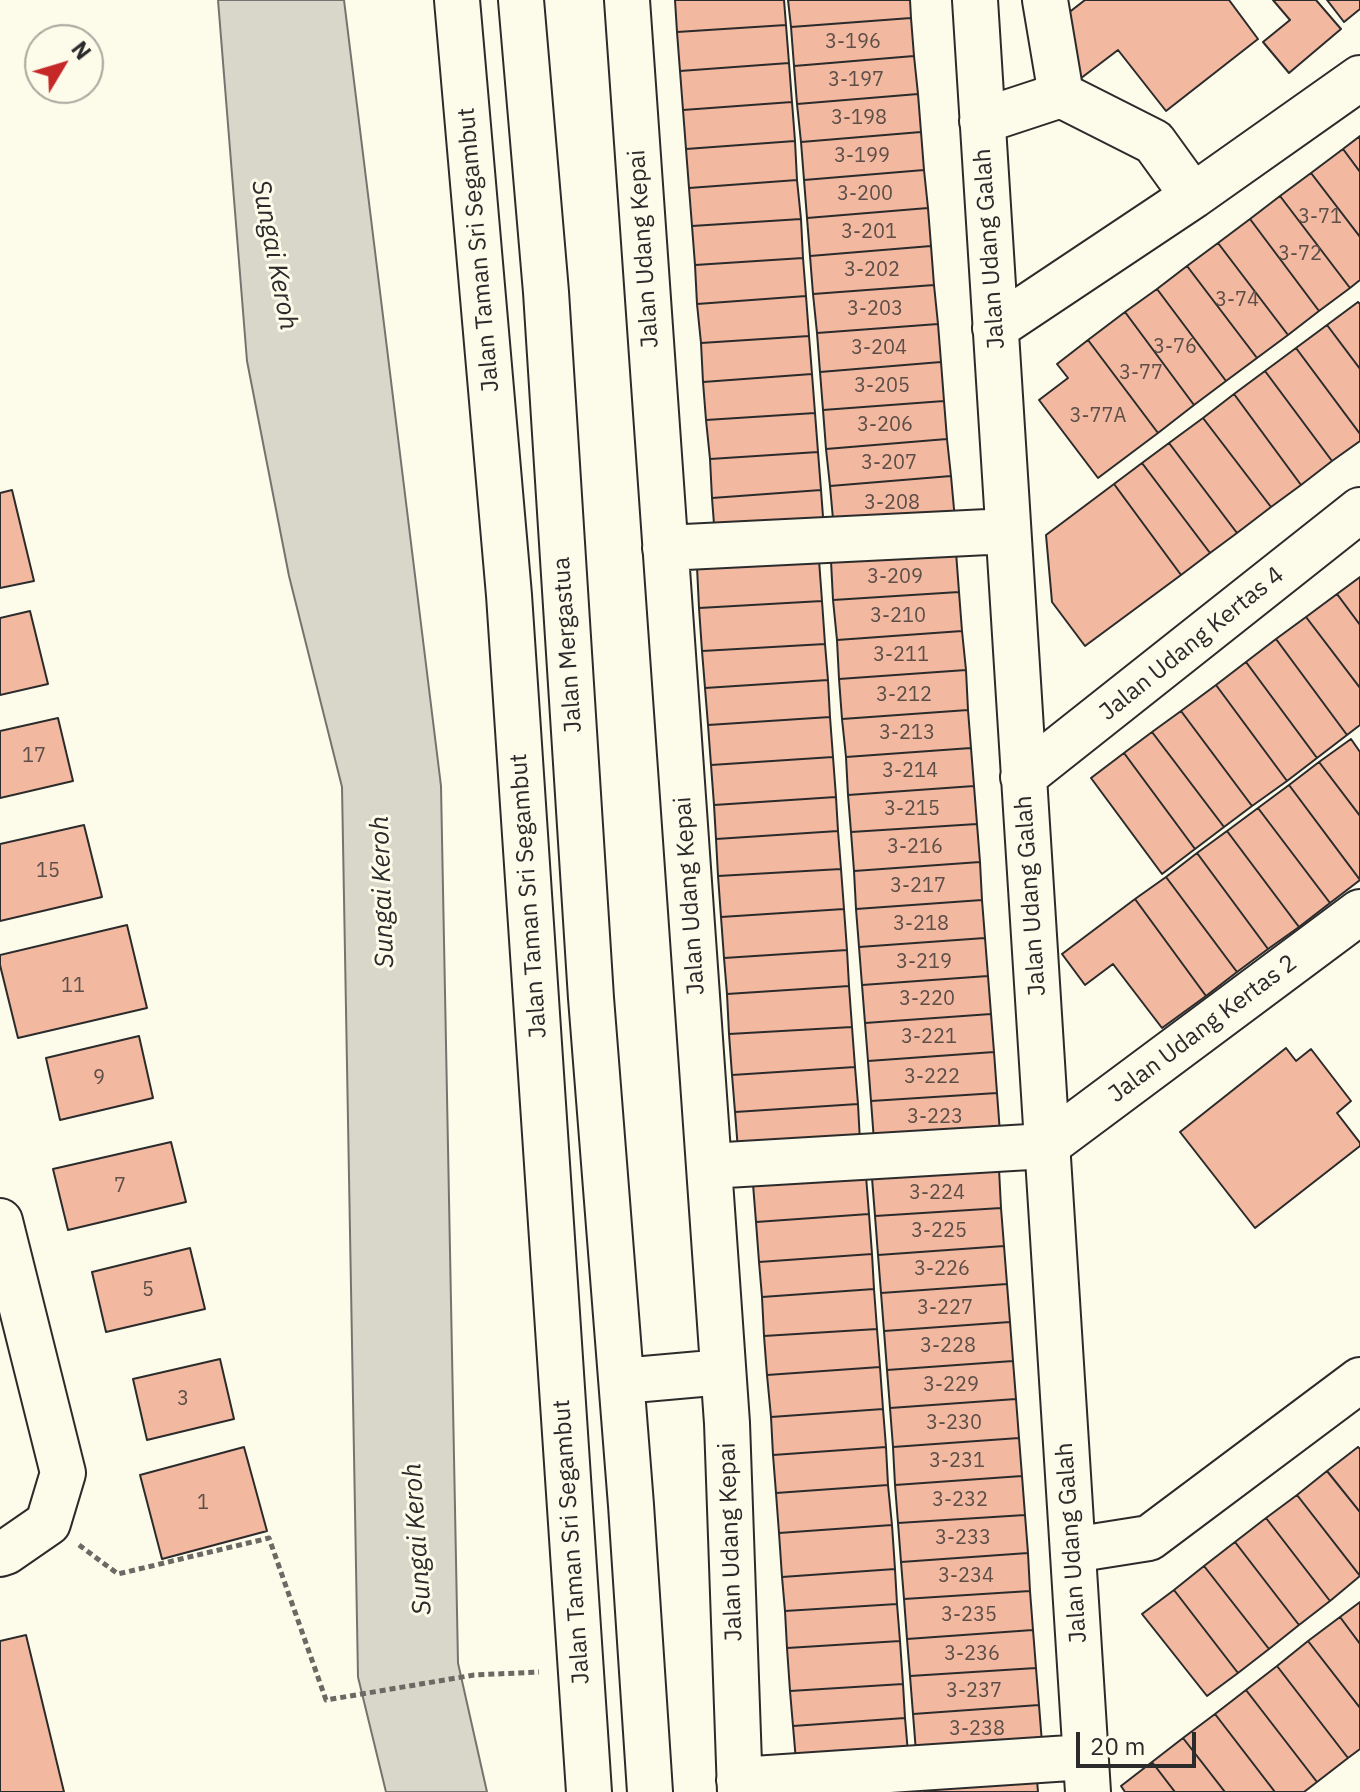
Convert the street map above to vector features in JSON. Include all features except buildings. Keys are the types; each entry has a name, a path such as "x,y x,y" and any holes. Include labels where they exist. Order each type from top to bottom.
{"street":[{"name":"Jalan Taman Sri Segambut","path":"457,0 509,595 589,1792"},
{"name":"Jalan Mergastua","path":"521,0 546,292 591,998 622,1381"},
{"name":"Jalan Udang Kepai","path":"627,0 728,1437 740,1786"},
{"name":"Jalan Udang Galah","path":"975,0 1086,1774"},
{"path":"1045,0 1061,95"},
{"path":"995,328 1193,196 1360,78"},
{"path":"982,121 1061,95 1154,142 1193,196"},
{"name":"Jalan Udang Kertas 4","path":"1023,777 1360,510"},
{"path":"665,548 1008,531"},
{"name":"Jalan Udang Kertas 2","path":"1046,1146 1360,912"},
{"path":"709,1166 1046,1146"},
{"path":"0,1221 63,1473 48,1523 0,1554"},
{"path":"650,1792 622,1381 723,1372"},
{"path":"1073,1550 1149,1538 1360,1380"},
{"path":"740,1786 1086,1774"}],"path":[{"path":"48,1523 118,1574 269,1538 326,1700 474,1675 539,1672"}],"water":[{"name":"Sungai Keroh","path":"218,0 344,0 441,786 458,1663 487,1792 386,1792 358,1677 342,787 289,576 247,361"}]}
